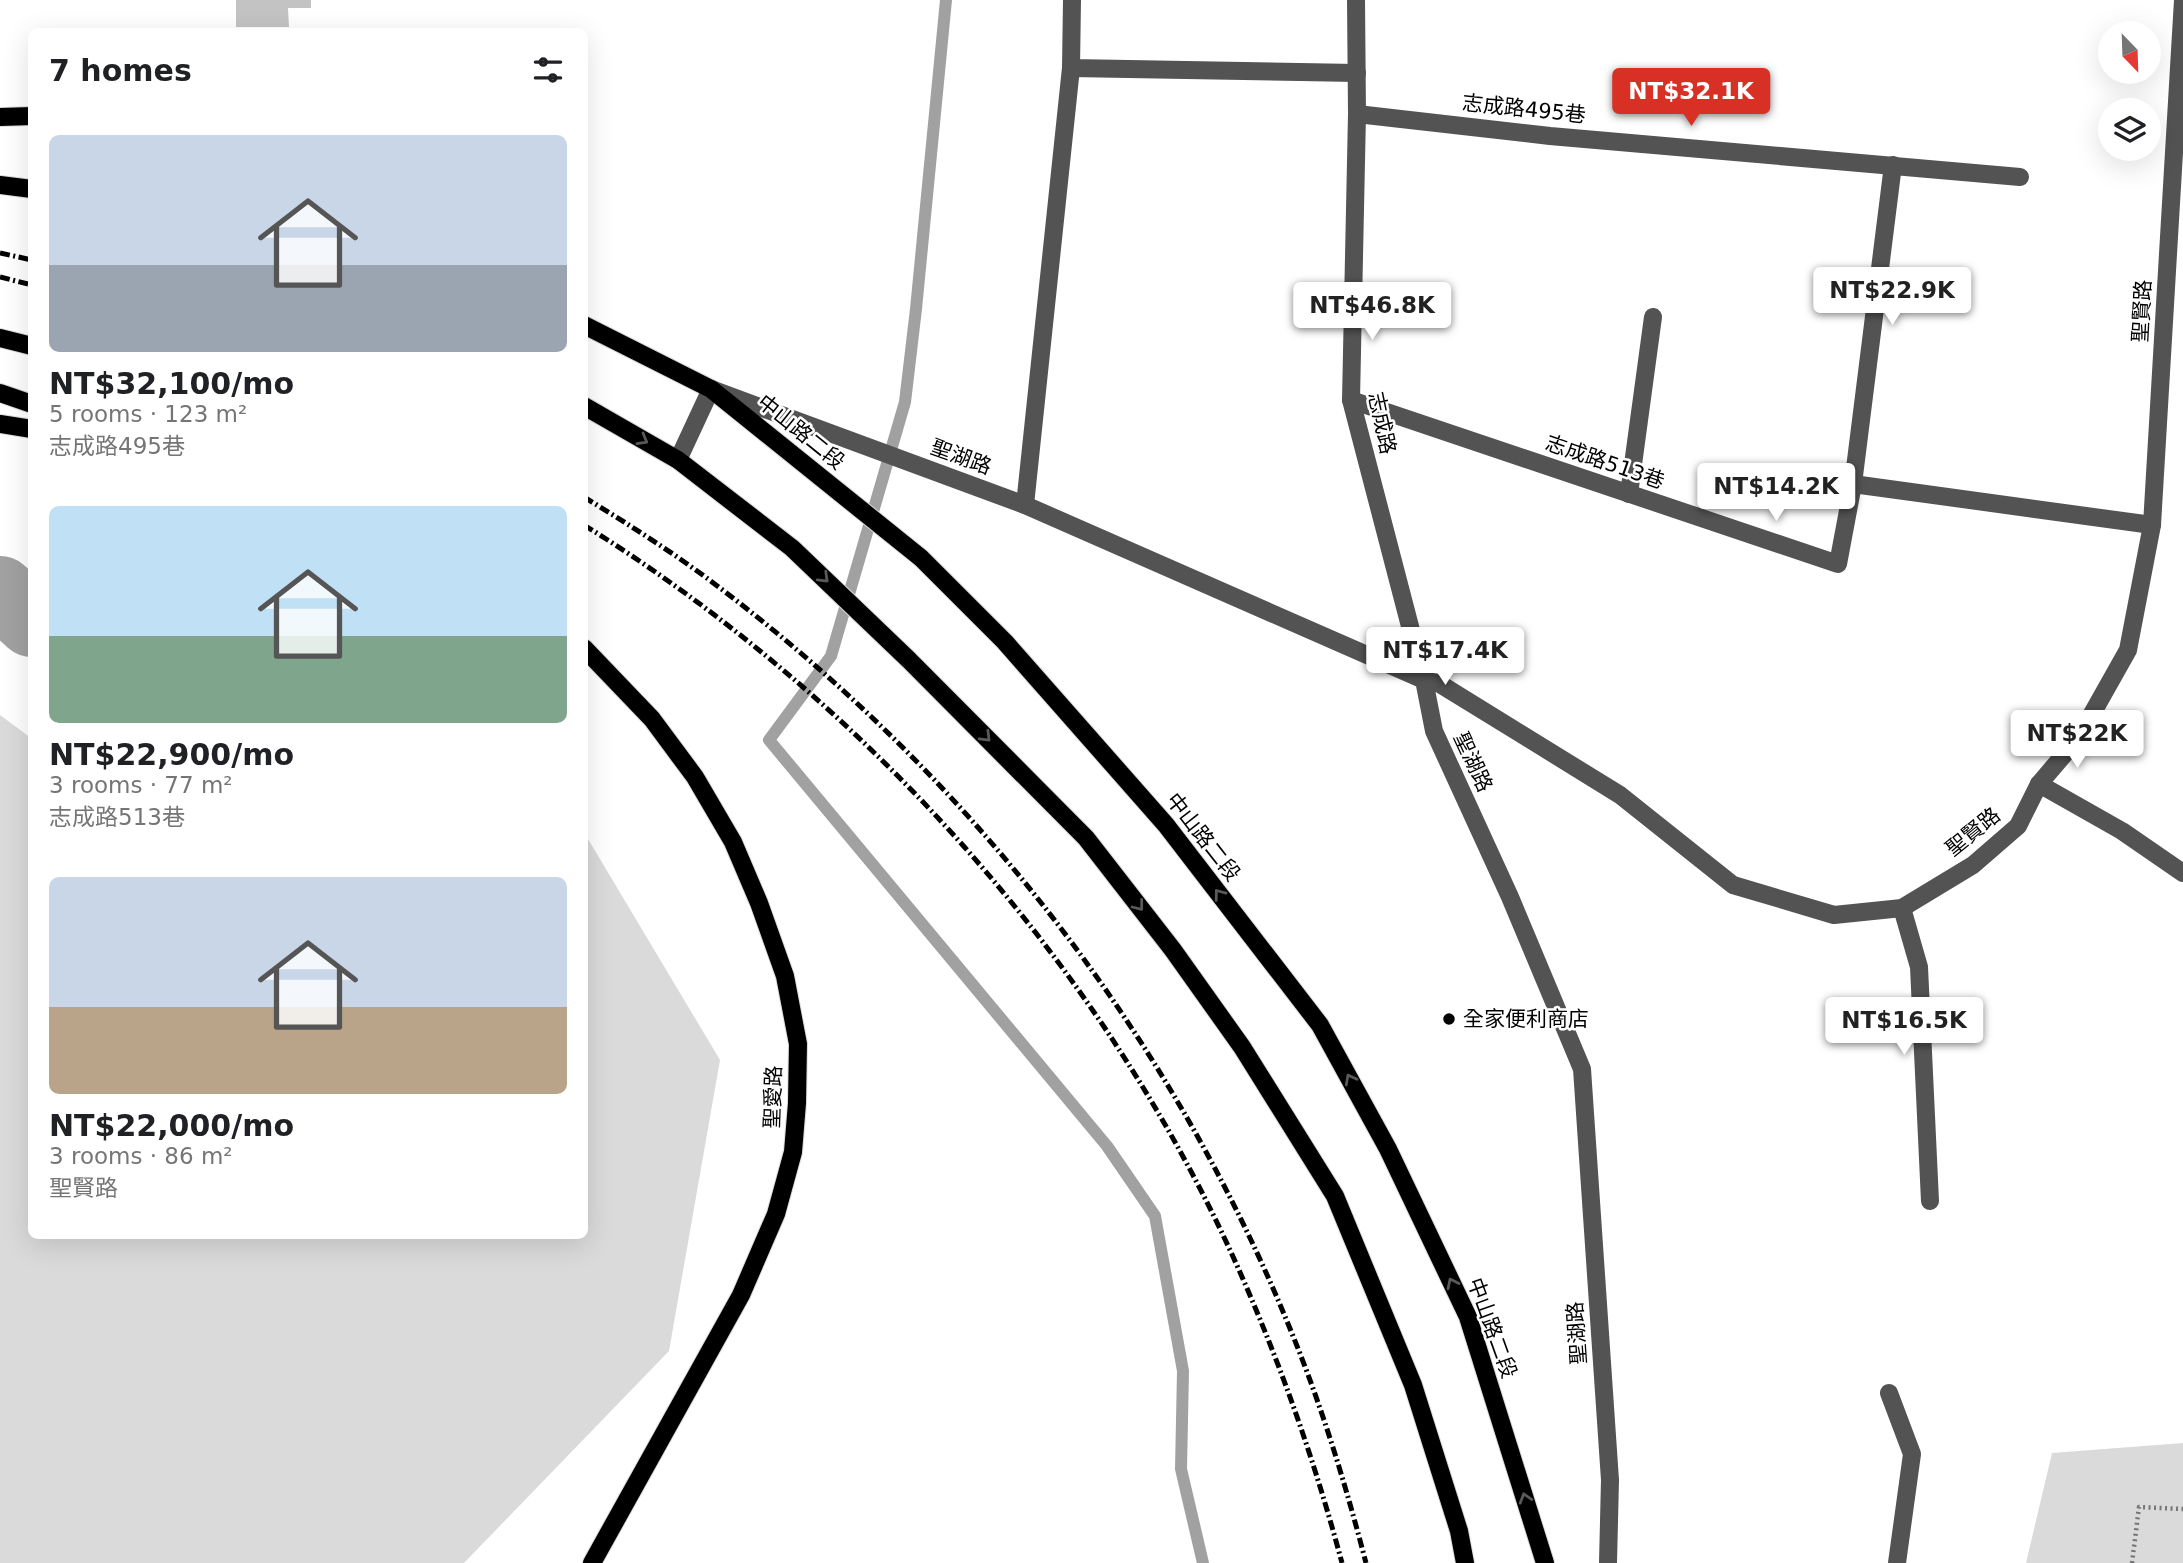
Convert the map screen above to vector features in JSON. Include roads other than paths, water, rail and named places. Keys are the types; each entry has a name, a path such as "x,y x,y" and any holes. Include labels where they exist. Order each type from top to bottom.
{"main road":[{"path":"0,108 28,115"},
{"path":"0,117 28,115"},
{"path":"0,185 28,189"},
{"path":"0,192 28,189"},
{"name":"中山路二段","path":"588,327 711,389 921,558 1005,642 1166,825 1320,1025 1388,1149 1468,1317 1545,1563"},
{"path":"0,338 28,345"},
{"path":"0,393 28,403"},
{"path":"588,408 678,460 792,548 909,660 1086,838 1173,950 1241,1047 1335,1196 1413,1385 1459,1531 1465,1563"},
{"path":"0,424 28,428"},
{"name":"聖愛路","path":"588,652 652,719 695,776 733,842 759,903 785,976 797,1044 797,1103 793,1152 776,1214 741,1295 592,1563"}],"street":[{"path":"1025,505 1071,68 1072,0"},
{"name":"志成路","path":"1356,0 1357,114 1351,400 1424,680"},
{"name":"聖賢路","path":"1424,680 1440,684 1620,795 1732,885 1834,915 1902,908 1973,865 2018,826 2039,784 2080,737 2128,650 2152,525 2183,0"},
{"path":"1071,68 1357,73"},
{"name":"志成路495巷","path":"1357,114 1550,136 2020,177"},
{"path":"1893,165 1853,484 2152,525"},
{"path":"1629,494 1654,317"},
{"path":"678,460 711,389"},
{"name":"聖湖路","path":"711,389 1025,505 1424,680 1434,731 1510,897 1583,1069 1610,1479 1608,1563"},
{"name":"志成路513巷","path":"1351,400 1838,564 1853,484"},
{"path":"2039,784 2122,831 2183,873"},
{"path":"1902,908 1919,967 1930,1201"},
{"path":"1889,1393 1912,1454 1897,1563"}],"waterway":[{"path":"946,0 905,402 831,656 769,740 1107,1146 1155,1216 1183,1371 1181,1469 1203,1563"},
{"path":"0,592 28,617"}],"railway":[{"path":"0,253 28,259"},
{"path":"0,277 28,284"},
{"path":"588,500 704,576 813,663 900,745 982,831 1057,923 1126,1020 1189,1121 1245,1227 1293,1336 1314,1392 1366,1563"},
{"path":"588,528 687,595 786,672 879,757 966,849 1047,947 1120,1050 1184,1158 1239,1270 1296,1414 1342,1563"}],"place":[{"name":"全家便利商店","path":"1449,1019"}]}
